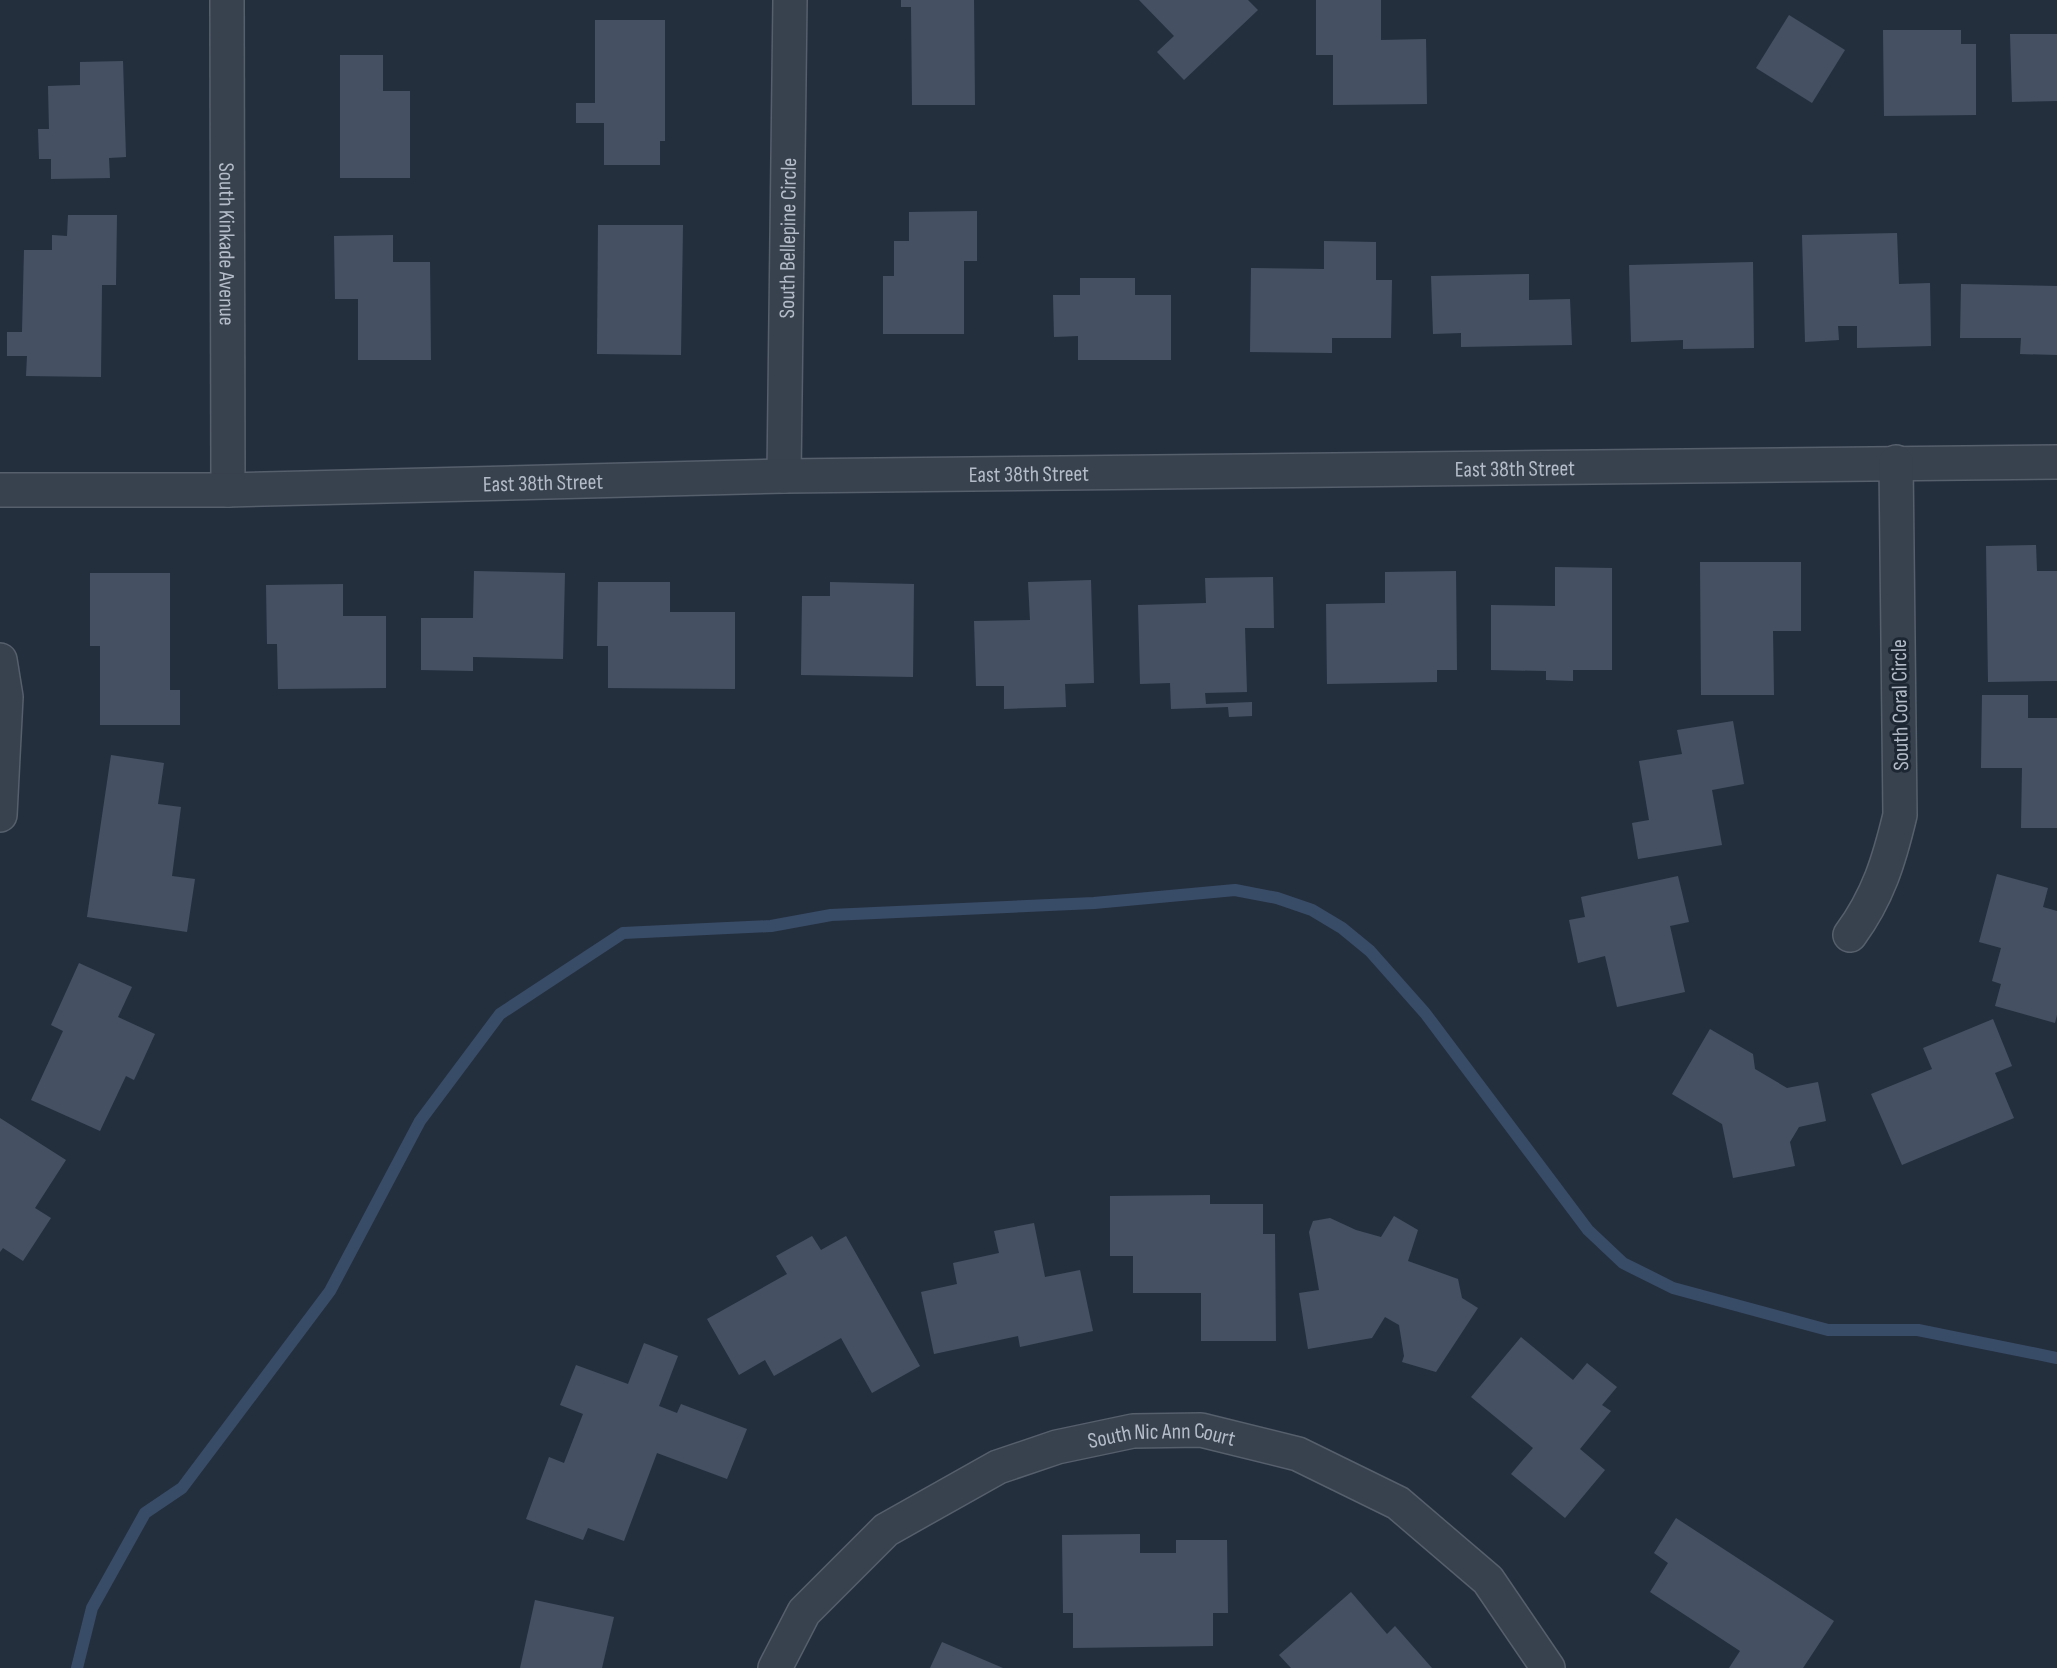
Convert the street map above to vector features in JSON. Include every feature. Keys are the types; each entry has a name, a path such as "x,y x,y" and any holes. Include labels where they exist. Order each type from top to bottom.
{"street":[{"name":"South Kinkade Avenue","path":"227,0 228,490"},
{"name":"South Bellepine Circle","path":"784,476 790,0"},
{"name":"South Coral Circle","path":"1850,935 1869,910 1889,860 1900,815 1896,462"},
{"name":"East 38th Street","path":"0,490 228,490 784,476 2057,462"},
{"path":"0,660 6,696 0,815"},
{"name":"South Nic Ann Court","path":"775,1668 804,1612 886,1530 988,1472 1057,1447 1133,1431 1200,1430 1298,1454 1398,1503 1488,1580 1548,1668"}],"building":[{"path":"901,0 974,0 975,105 912,105 911,7 901,7"},
{"path":"1139,0 1248,0 1258,10 1184,80 1157,52 1174,36"},
{"path":"1316,0 1381,0 1381,40 1426,39 1427,104 1333,105 1333,55 1316,55"},
{"path":"1789,15 1845,50 1812,103 1756,68"},
{"path":"595,20 665,20 665,141 660,141 660,165 604,165 604,123 576,123 576,103 595,103"},
{"path":"1883,30 1961,30 1961,44 1976,44 1976,115 1884,116"},
{"path":"2010,34 2057,34 2057,101 2012,102"},
{"path":"340,55 383,55 383,91 410,91 410,178 340,178"},
{"path":"123,61 126,157 109,158 110,178 51,179 51,159 39,159 38,129 49,129 48,86 80,85 80,62"},
{"path":"977,211 977,261 964,261 964,334 883,334 883,276 894,276 894,241 909,241 909,212"},
{"path":"68,215 117,215 116,285 102,285 101,377 26,376 27,356 7,356 7,332 22,332 24,250 52,250 52,235 67,236"},
{"path":"598,225 683,225 681,355 597,354"},
{"path":"1897,233 1899,284 1930,283 1931,346 1857,348 1857,326 1838,326 1839,340 1805,342 1802,235"},
{"path":"393,235 393,262 430,262 431,360 358,360 358,299 335,299 334,236"},
{"path":"1324,241 1376,242 1376,280 1392,280 1391,338 1332,338 1332,353 1250,352 1251,268 1324,269"},
{"path":"1753,262 1754,348 1683,349 1683,340 1631,342 1629,265"},
{"path":"1529,274 1529,300 1570,299 1572,345 1461,347 1461,333 1433,334 1431,276"},
{"path":"1080,278 1135,278 1135,295 1171,295 1171,360 1078,360 1078,336 1054,337 1053,295 1080,295"},
{"path":"1961,284 2057,286 2057,355 2020,354 2021,338 1960,338"},
{"path":"2036,545 2037,571 2057,571 2057,681 1988,682 1986,546"},
{"path":"1700,562 1801,562 1801,631 1773,631 1774,695 1701,695"},
{"path":"1555,567 1612,568 1612,670 1573,670 1573,681 1546,680 1546,671 1491,670 1491,605 1555,606"},
{"path":"474,571 565,573 563,659 473,657 473,671 421,670 421,618 473,618"},
{"path":"1456,571 1457,670 1437,670 1437,682 1327,684 1326,604 1385,603 1385,572"},
{"path":"90,573 170,573 170,690 180,690 180,725 100,725 100,646 90,646"},
{"path":"1273,577 1274,628 1245,628 1247,692 1205,693 1206,704 1252,702 1252,716 1229,717 1228,707 1171,709 1170,683 1140,684 1138,605 1206,603 1205,578"},
{"path":"1091,580 1094,683 1065,684 1066,707 1004,709 1004,686 976,686 974,621 1030,620 1028,582"},
{"path":"598,582 670,582 670,612 735,612 735,689 608,688 608,646 597,646"},
{"path":"830,582 914,584 913,677 801,675 802,596 830,596"},
{"path":"343,584 343,616 386,616 386,688 278,689 277,644 267,644 266,585"},
{"path":"1982,695 2028,695 2028,718 2057,718 2057,828 2021,828 2022,768 1981,768"},
{"path":"1733,721 1744,784 1712,790 1722,845 1638,859 1632,823 1649,820 1639,761 1682,754 1677,730"},
{"path":"111,755 164,763 158,804 181,807 172,876 195,879 187,932 87,917"},
{"path":"1997,874 2048,888 2043,907 2057,911 2057,1015 2055,1023 1995,1006 2001,984 1992,981 2001,948 1979,942"},
{"path":"1678,876 1689,922 1670,926 1685,992 1617,1007 1605,956 1578,963 1569,920 1585,917 1581,897"},
{"path":"79,963 132,987 118,1017 155,1034 134,1080 126,1076 100,1131 31,1100 63,1031 51,1025"},
{"path":"1993,1019 2012,1066 1995,1073 2014,1118 1902,1165 1871,1094 1932,1069 1923,1048"},
{"path":"1710,1029 1753,1054 1755,1069 1787,1088 1818,1082 1826,1121 1799,1127 1790,1142 1795,1166 1733,1178 1722,1124 1672,1094"},
{"path":"0,1118 66,1160 35,1208 51,1218 23,1261 3,1248 0,1252"},
{"path":"1210,1195 1210,1204 1263,1204 1263,1234 1275,1234 1276,1341 1201,1341 1201,1293 1133,1293 1133,1256 1110,1256 1110,1196"},
{"path":"1394,1216 1418,1230 1408,1261 1458,1279 1462,1298 1478,1308 1436,1372 1402,1362 1404,1356 1399,1325 1385,1317 1372,1338 1308,1349 1299,1293 1319,1290 1309,1232 1313,1221 1330,1218 1356,1230 1381,1237"},
{"path":"1034,1223 1045,1277 1080,1270 1093,1331 1020,1347 1018,1336 934,1354 921,1292 957,1284 953,1263 999,1253 994,1231"},
{"path":"812,1236 821,1250 846,1236 920,1366 872,1393 841,1338 774,1376 765,1360 739,1375 707,1319 787,1274 776,1256"},
{"path":"1521,1337 1573,1380 1587,1363 1617,1387 1602,1405 1611,1411 1580,1449 1605,1470 1565,1518 1511,1474 1533,1448 1471,1397"},
{"path":"644,1343 678,1356 659,1406 677,1413 681,1404 747,1429 727,1479 657,1453 624,1541 588,1528 583,1540 526,1519 549,1457 564,1463 583,1414 560,1405 576,1365 628,1384"},
{"path":"1676,1518 1834,1621 1803,1668 1729,1668 1740,1651 1650,1592 1668,1563 1654,1553"},
{"path":"1140,1534 1140,1553 1176,1553 1176,1540 1227,1540 1228,1613 1213,1613 1213,1646 1073,1648 1073,1613 1063,1613 1062,1535"},
{"path":"1351,1592 1387,1634 1395,1626 1432,1668 1291,1668 1279,1655"},
{"path":"535,1600 614,1617 602,1668 520,1668"},
{"path":"942,1642 1003,1668 930,1668"}],"waterway":[{"path":"77,1668 92,1608 145,1513 182,1488 330,1291 420,1121 500,1014 623,933 771,926 831,915 1094,903 1235,890 1277,898 1312,910 1342,928 1370,951 1425,1013 1588,1230 1623,1263 1673,1288 1828,1330 1918,1330 2057,1358"}]}
